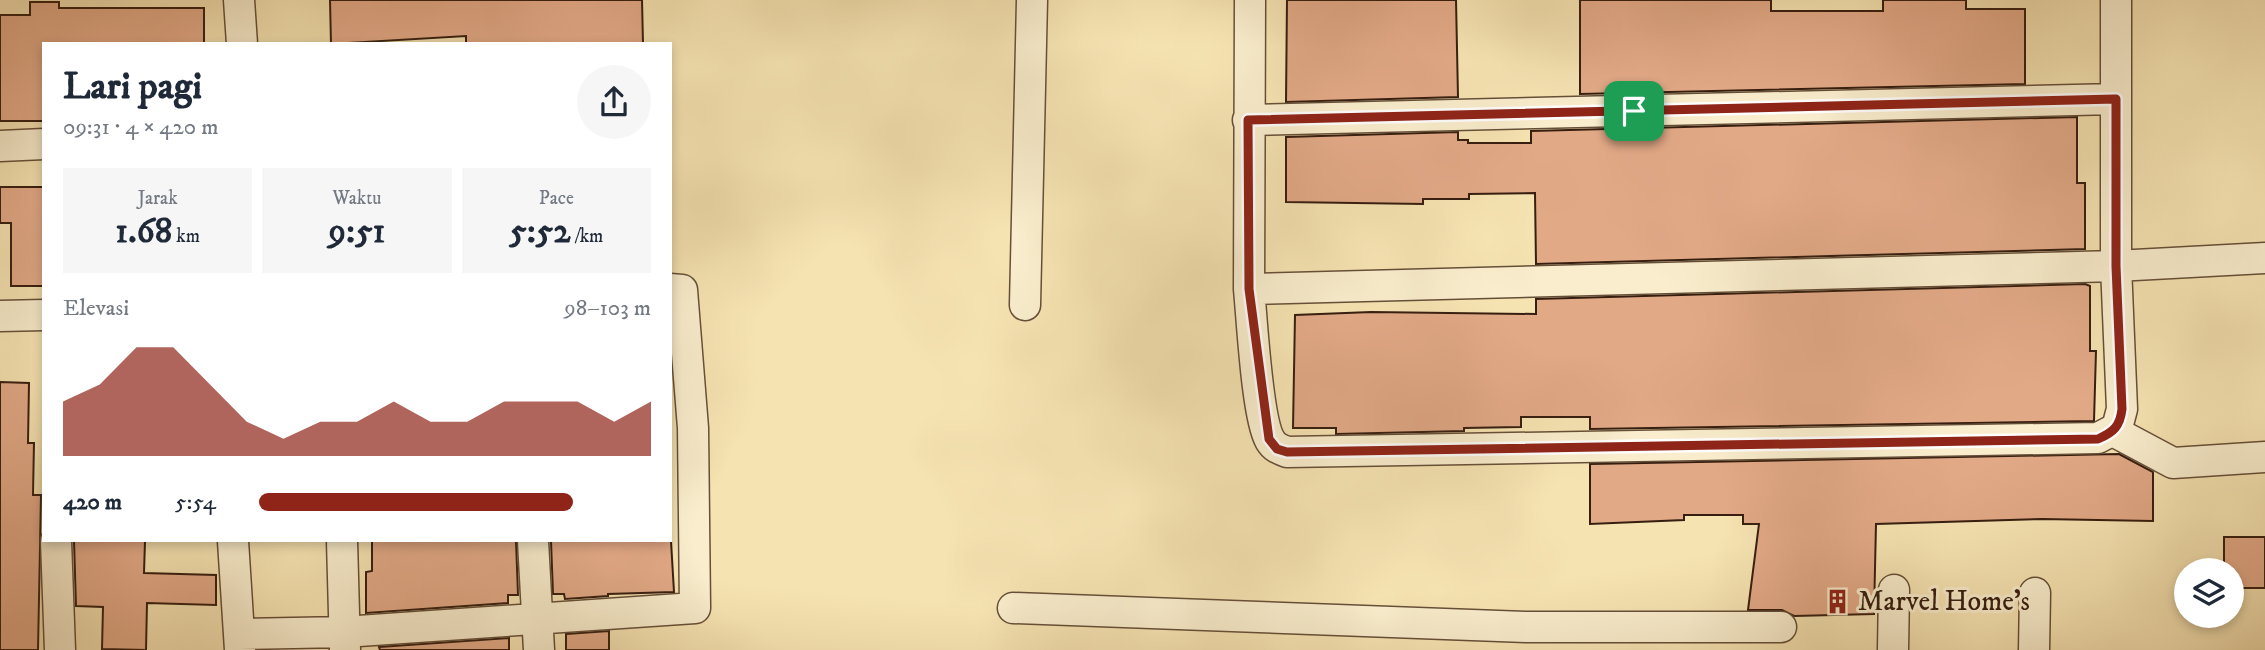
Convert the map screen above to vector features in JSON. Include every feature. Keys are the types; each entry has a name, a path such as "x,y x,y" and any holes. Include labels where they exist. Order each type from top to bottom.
{"street":[{"path":"239,0 242,42"},
{"path":"1025,305 1032,0"},
{"path":"1250,0 1249,289 1263,415 1269,439 1277,449 1287,452 2098,439 2113,431 2121,421 2122,409 2116,266 2116,0"},
{"path":"1248,120 2116,99"},
{"path":"0,146 42,144"},
{"path":"1249,289 2116,266 2265,258"},
{"path":"233,542 239,642 344,641 538,618 695,608 696,511 688,332 682,290 672,289"},
{"path":"0,316 42,315"},
{"path":"2113,431 2173,463 2265,457"},
{"path":"56,542 60,650"},
{"path":"342,542 344,641"},
{"path":"533,542 539,650"},
{"path":"1893,650 1894,590"},
{"path":"2034,650 2035,593"},
{"path":"1013,608 1526,638 1781,627"}],"building":[{"path":"330,0 642,0 643,42 466,42 466,36 331,42"},
{"path":"1287,0 1456,0 1458,97 1286,102"},
{"path":"1580,0 1771,0 1771,11 1883,11 1883,0 1966,0 1966,9 2025,9 2025,84 1580,94"},
{"path":"30,2 59,2 59,8 204,8 204,42 42,42 42,121 0,121 0,15 30,15"},
{"path":"2077,117 2077,183 2085,183 2085,249 1536,264 1535,193 1469,194 1469,199 1423,199 1423,204 1286,202 1286,137 1458,132 1458,140 1468,140 1468,143 1531,143 1531,131"},
{"path":"0,187 42,187 42,286 11,286 11,223 0,223"},
{"path":"2085,284 2090,286 2090,351 2096,351 2094,421 1590,429 1590,417 1521,417 1521,427 1464,428 1464,431 1336,434 1336,428 1293,428 1295,315 1371,312 1536,314 1536,299"},
{"path":"0,382 29,383 28,443 34,443 33,495 41,495 38,650 0,650"},
{"path":"2119,454 2153,472 2153,521 2042,519 1876,524 1874,614 1794,616 1782,610 1748,610 1759,524 1743,524 1743,515 1684,515 1684,520 1590,524 1590,464"},
{"path":"2224,537 2265,537 2265,588 2244,588 2244,558 2224,558"},
{"path":"74,542 145,542 144,573 216,575 216,605 147,603 146,650 102,649 103,607 76,606"},
{"path":"372,542 516,542 518,595 508,595 508,603 366,613 366,572 372,571"},
{"path":"551,542 671,542 674,592 608,594 565,599 564,594 553,594"},
{"path":"609,631 609,650 566,650 566,634"},
{"path":"509,638 509,650 380,650 379,647"}],"place":[{"name":"Marvel Home's","path":"1838,601"}],"route":[{"path":"2116,99 2116,266 2122,409 2117,428 2098,439 1287,452 1277,449 1269,439 1263,415 1249,289 1248,120 1634,111 2116,99"}]}
